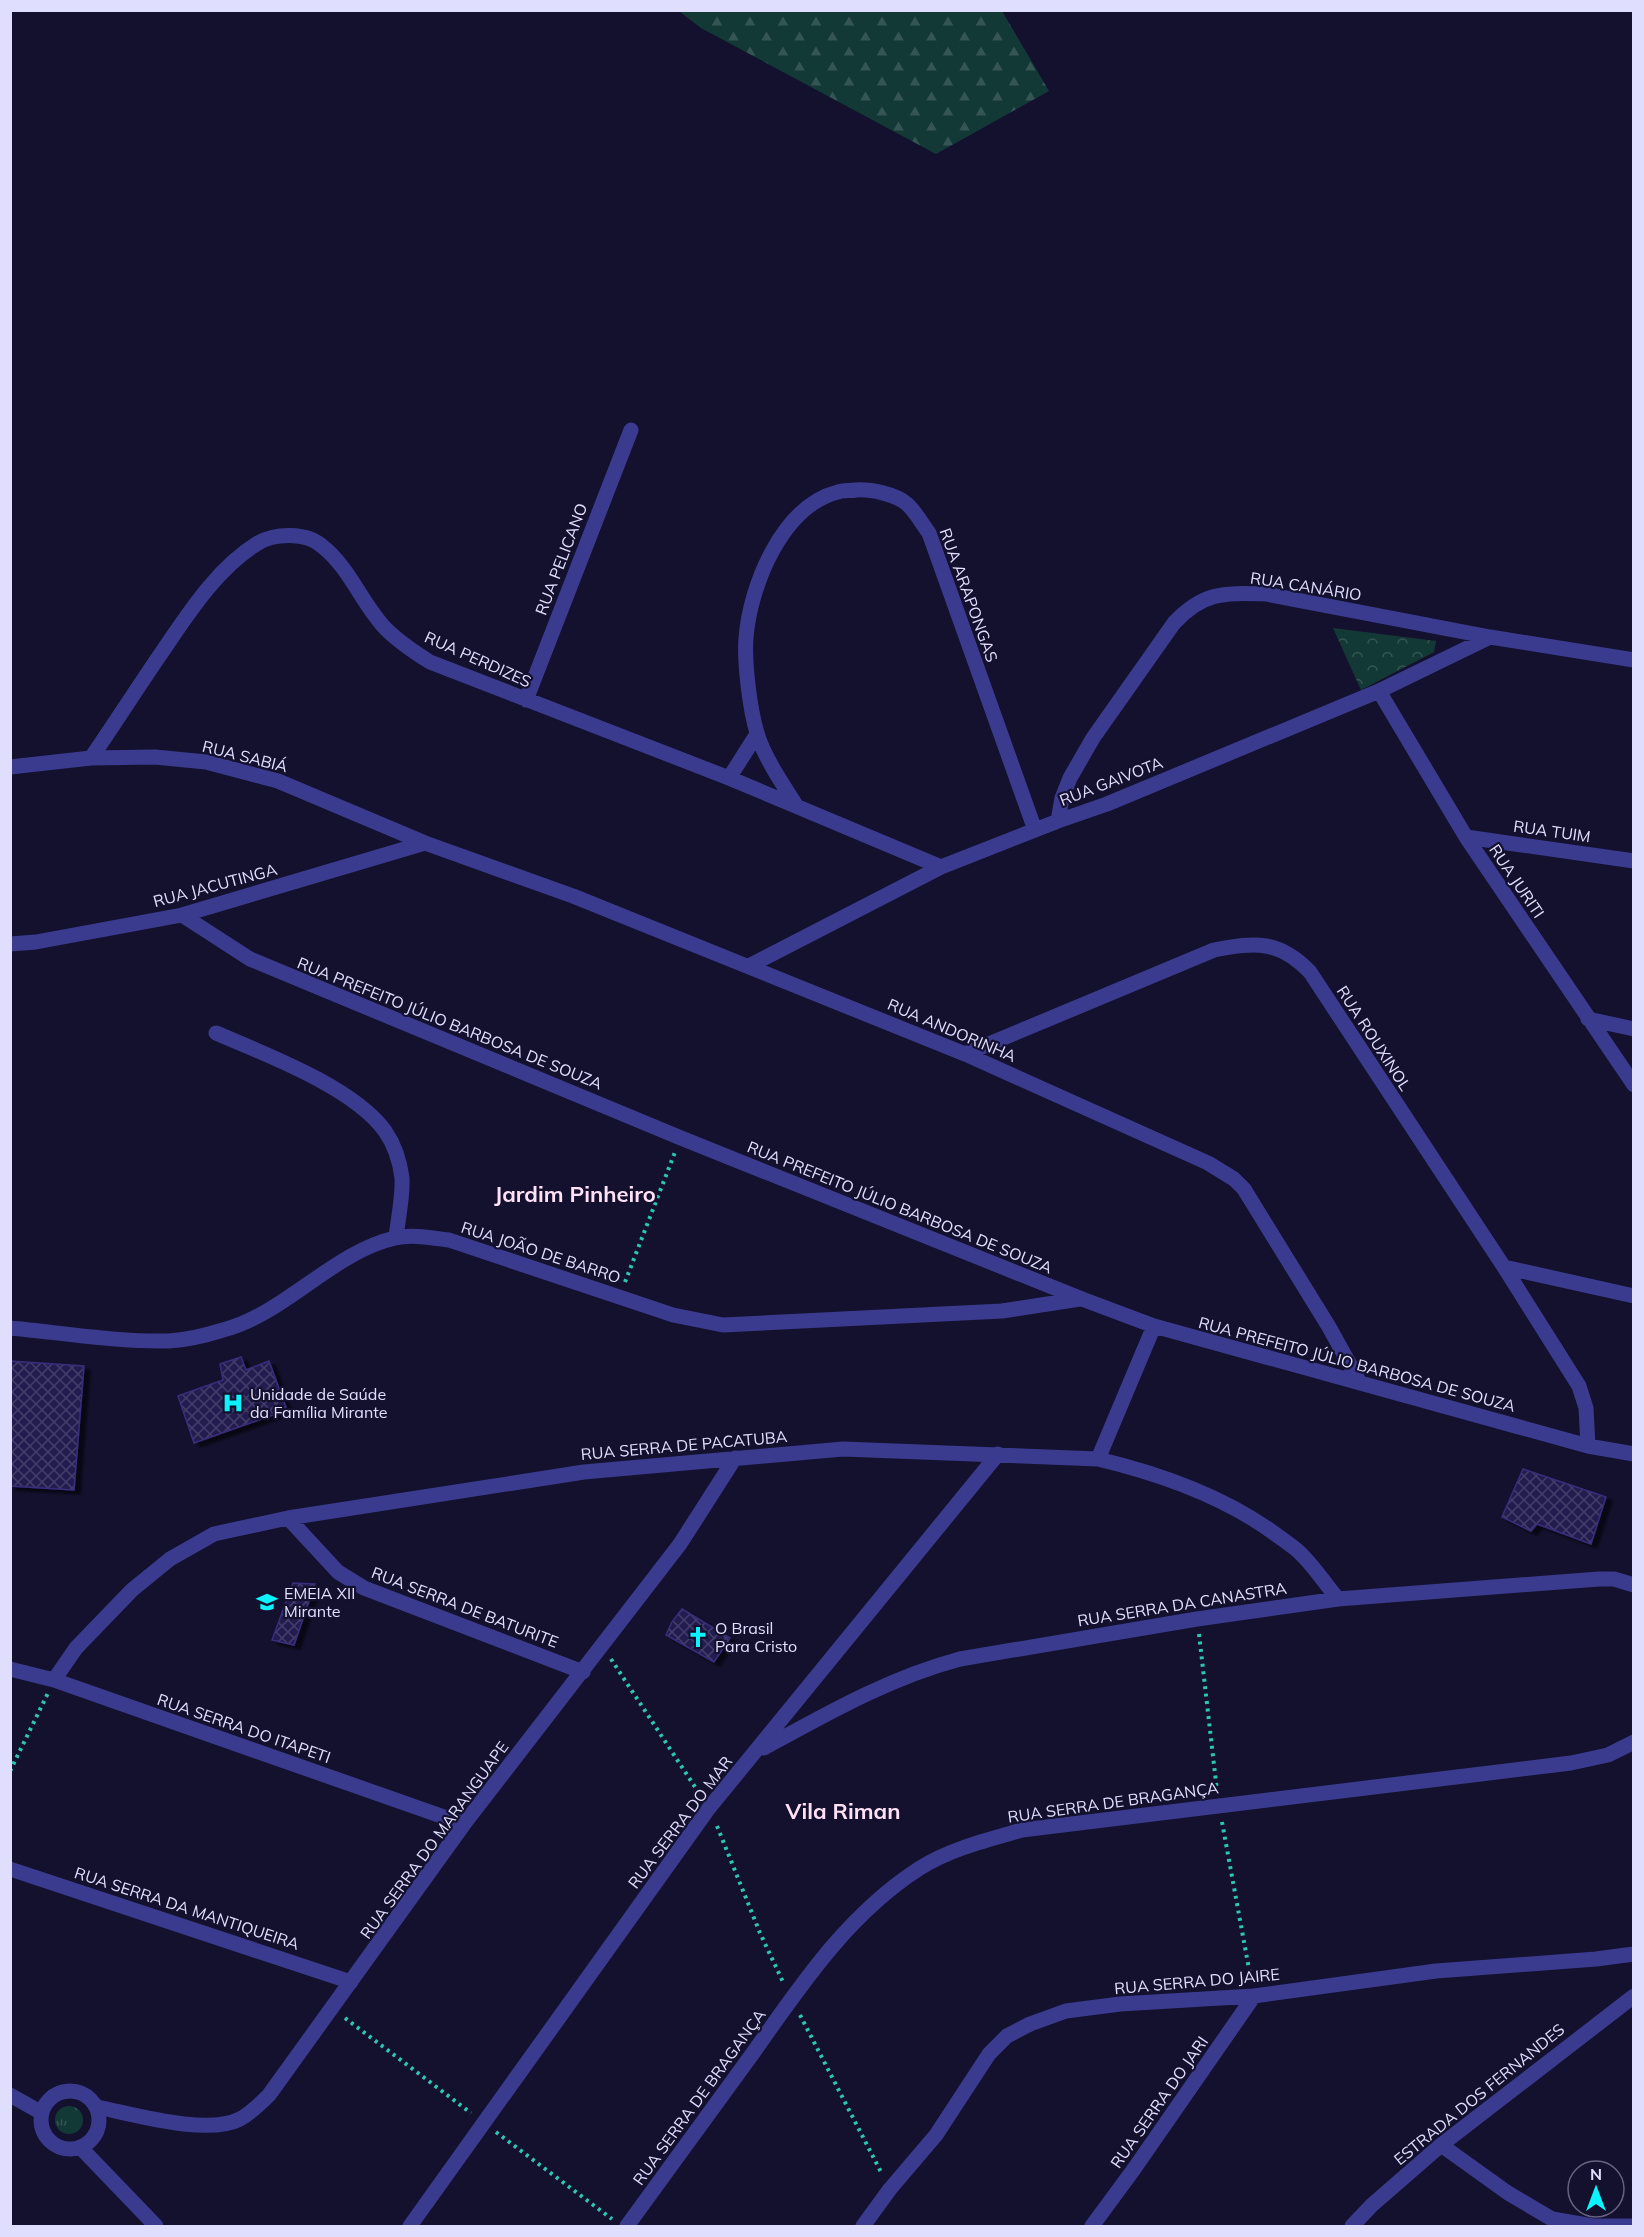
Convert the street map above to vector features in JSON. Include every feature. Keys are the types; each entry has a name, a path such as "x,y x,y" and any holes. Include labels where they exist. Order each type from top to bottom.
{"street":[{"name":"RUA PELICANO","path":"526,700 631,430"},
{"name":"RUA ARAPONGAS","path":"796,805 778,777 757,734 746,661 746,637 759,577 771,553 791,524 815,502 838,492 871,489 906,503 929,533 1035,830"},
{"name":"RUA PERDIZES","path":"91,758 188,615 218,578 240,555 259,542 281,536 301,536 321,545 338,562 384,628 402,644 429,662 729,778 941,867"},
{"name":"RUA CANÁRIO","path":"1058,820 1062,798 1070,778 1093,738 1174,623 1189,607 1210,597 1266,594 1634,660"},
{"name":"RUA GAIVOTA","path":"749,966 941,867 1178,775 1379,692 1490,636"},
{"name":"RUA JURITI","path":"1379,692 1466,837 1634,1085"},
{"path":"729,778 757,734"},
{"name":"RUA SABIÁ","path":"10,767 91,758 155,757 206,762 278,781 425,843"},
{"name":"RUA TUIM","path":"1466,837 1634,861"},
{"name":"RUA JACUTINGA","path":"10,944 36,942 182,915 425,843"},
{"name":"RUA ANDORINHA","path":"425,843 573,896 965,1054 1208,1163 1234,1179 1244,1189 1360,1383"},
{"name":"RUA PREFEITO JÚLIO BARBOSA DE SOUZA","path":"182,915 250,959 681,1138 1154,1326 1588,1446 1634,1454"},
{"name":"RUA ROUXINOL","path":"965,1054 1215,950 1258,945 1277,948 1295,957 1310,972 1504,1267 1579,1386 1586,1408 1588,1446"},
{"path":"1588,1019 1634,1029"},
{"path":"216,1033 306,1072 349,1099 372,1116 386,1131 396,1152 402,1179 396,1237"},
{"name":"RUA JOÃO DE BARRO","path":"10,1328 108,1338 171,1341 225,1330 268,1310 364,1249 396,1237 449,1240 673,1315 723,1325 1002,1311 1082,1299"},
{"path":"1504,1267 1634,1296"},
{"path":"1098,1459 1154,1326"},
{"name":"RUA SERRA DE PACATUBA","path":"54,1680 76,1648 132,1590 170,1559 214,1534 288,1518 584,1472 843,1449 1098,1459 1128,1466 1186,1486 1220,1501 1267,1528 1302,1554 1338,1599"},
{"name":"RUA SERRA DO MAR","path":"410,2226 709,1808 998,1454"},
{"name":"RUA SERRA DO MARANGUAPE","path":"97,2108 187,2124 216,2126 238,2120 253,2111 269,2095 464,1824 680,1544 735,1458"},
{"name":"RUA SERRA DE BATURITE","path":"288,1518 338,1572 364,1588 583,1672"},
{"name":"RUA SERRA DA CANASTRA","path":"756,1752 854,1699 923,1669 960,1659 1197,1619 1338,1599 1599,1579 1614,1579 1634,1585"},
{"name":"RUA SERRA DO ITAPETI","path":"10,1669 54,1680 464,1824"},
{"name":"RUA SERRA DE BRAGANÇA","path":"627,2226 791,1999 844,1932 882,1896 921,1867 967,1846 1022,1830 1571,1763 1608,1755 1634,1742"},
{"name":"RUA SERRA DA MANTIQUEIRA","path":"10,1869 351,1982"},
{"name":"RUA SERRA DO JAIRE","path":"863,2226 890,2189 936,2135 989,2054 1014,2032 1066,2011 1120,2004 1254,1996 1436,1971 1634,1954"},
{"name":"RUA SERRA DO JARI","path":"1092,2226 1254,1996"},
{"name":"ESTRADA DOS FERNANDES","path":"1352,2226 1372,2205 1441,2145 1634,1996"},
{"path":"67,2091 85,2095 97,2108 99,2126 95,2136 89,2143 80,2147 72,2149 54,2144 43,2131 42,2113 51,2098 67,2091"},
{"path":"10,2096 42,2113"},
{"path":"1441,2145 1508,2193 1552,2219 1593,2226 1634,2226"},
{"path":"80,2147 156,2226"}],"path":[{"path":"619,1297 681,1138"},
{"path":"1197,1619 1218,1805 1254,1996"},
{"path":"602,1646 709,1808 760,1933 791,1999 890,2189"},
{"path":"10,1771 54,1680"}],"green space":[{"path":"679,11 1002,11 1049,91 936,154 701,28"},
{"path":"1333,628 1436,641 1434,652 1361,690"},
{"path":"69,2106 79,2110 83,2120 79,2130 69,2134 59,2130 55,2120 59,2110"}],"building":[{"name":"Unidade de Saúde da Família Mirante","path":"241,1357 246,1370 269,1361 287,1410 194,1443 178,1396 223,1380 220,1364"},
{"path":"10,1361 84,1366 74,1490 10,1486"},
{"path":"1523,1469 1606,1497 1591,1544 1537,1524 1531,1531 1502,1517"},
{"path":"293,1583 315,1584 294,1645 272,1640"},
{"name":"O Brasil Para Cristo","path":"682,1609 730,1638 714,1662 666,1635"}],"place":[{"name":"Unidade de Saúde da Família Mirante","path":"233,1403"},
{"name":"EMEIA XII Mirante","path":"267,1602"},
{"name":"O Brasil Para Cristo","path":"698,1637"}],"district":[{"name":"Jardim Pinheiro","path":"575,1194"},
{"name":"Vila Riman","path":"843,1811"}]}
